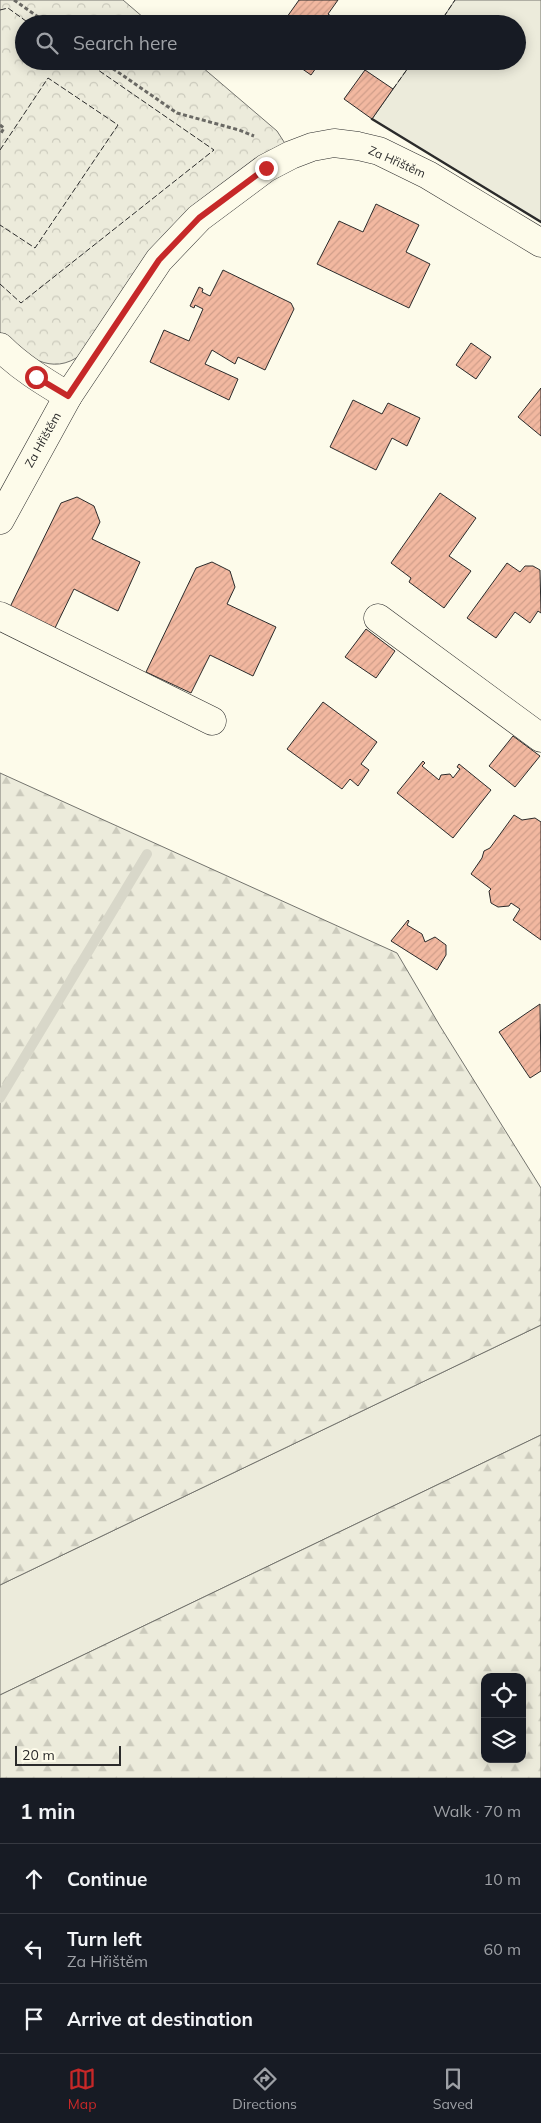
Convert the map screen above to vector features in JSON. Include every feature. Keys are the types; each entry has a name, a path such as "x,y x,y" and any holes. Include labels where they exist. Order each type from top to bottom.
{"street":[{"name":"Za Hřištěm","path":"0,520 68,396 154,266 178,238 199,218 242,184 266,168 291,155 312,147 334,144 358,146 379,151 428,175 541,243"},
{"path":"0,347 13,360 36,377 68,396"},
{"path":"0,616 212,721"},
{"path":"378,618 541,738"}],"path":[{"path":"14,0 35,15"},
{"path":"115,70 177,113 239,130 279,147 291,155"},
{"path":"0,125 4,128 0,135"}],"green space":[{"path":"0,0 123,0 140,15 15,15 15,70 206,70 277,131 286,145 202,199 177,221 150,251 82,354 71,361 49,364 29,356 0,333"},
{"path":"455,0 541,0 541,222 372,119 407,70 526,70 526,15 445,15"},
{"path":"0,773 397,953 541,1188 541,1325 0,1585"},
{"path":"541,1325 541,1435 0,1695 0,1585"},
{"path":"541,1435 541,1778 0,1778 0,1695"}],"building":[{"path":"299,0 338,0 328,14 329,15 288,15"},
{"path":"304,70 315,70 311,75"},
{"path":"365,70 393,89 372,119 344,99"},
{"path":"376,204 419,225 406,252 430,264 409,308 317,264 339,221 363,232"},
{"path":"223,270 291,303 294,309 265,370 238,357 235,364 212,350 205,364 238,379 229,400 150,362 164,330 189,341 203,309 195,305 194,308 190,306 199,287 203,289 202,292 210,296"},
{"path":"471,343 491,357 476,379 456,365"},
{"path":"541,388 541,436 518,417"},
{"path":"353,400 382,414 388,403 420,418 407,446 392,438 376,470 330,447"},
{"path":"440,493 476,518 449,556 471,571 444,608 409,582 411,578 391,563"},
{"path":"77,497 94,506 100,522 92,539 140,562 118,611 74,589 55,628 10,607 61,503"},
{"path":"212,562 230,571 235,587 227,604 276,627 253,676 210,655 191,693 146,672 196,568"},
{"path":"507,563 520,572 525,566 533,566 540,570 541,613 538,611 530,623 515,612 496,638 467,618"},
{"path":"366,629 395,651 376,678 345,657"},
{"path":"323,702 377,742 361,764 369,770 358,786 350,779 342,789 287,749"},
{"path":"513,736 540,756 515,787 489,766"},
{"path":"423,761 425,763 422,766 439,780 441,775 450,774 453,778 460,769 457,767 459,764 491,790 453,838 397,793"},
{"path":"514,815 522,820 535,818 541,822 541,940 513,920 520,909 511,903 509,906 498,907 491,903 489,891 491,889 471,874 482,858 484,851 490,848"},
{"path":"408,920 407,925 422,934 425,942 435,937 446,945 446,955 437,970 391,941"},
{"path":"540,1004 541,1071 530,1078 499,1032"}],"waterway":[{"path":"0,1098 147,854"}],"fence":[{"path":"445,15 455,0"},
{"path":"0,10 8,8 18,15"},
{"path":"0,284 21,303 214,150 98,70"},
{"path":"393,89 407,70"},
{"path":"0,150 48,78 118,125 35,248 0,225"}],"wall":[{"path":"372,119 541,222"}],"route":[{"path":"36,377 68,396 159,260 178,238 199,218 242,184 266,168"}]}
